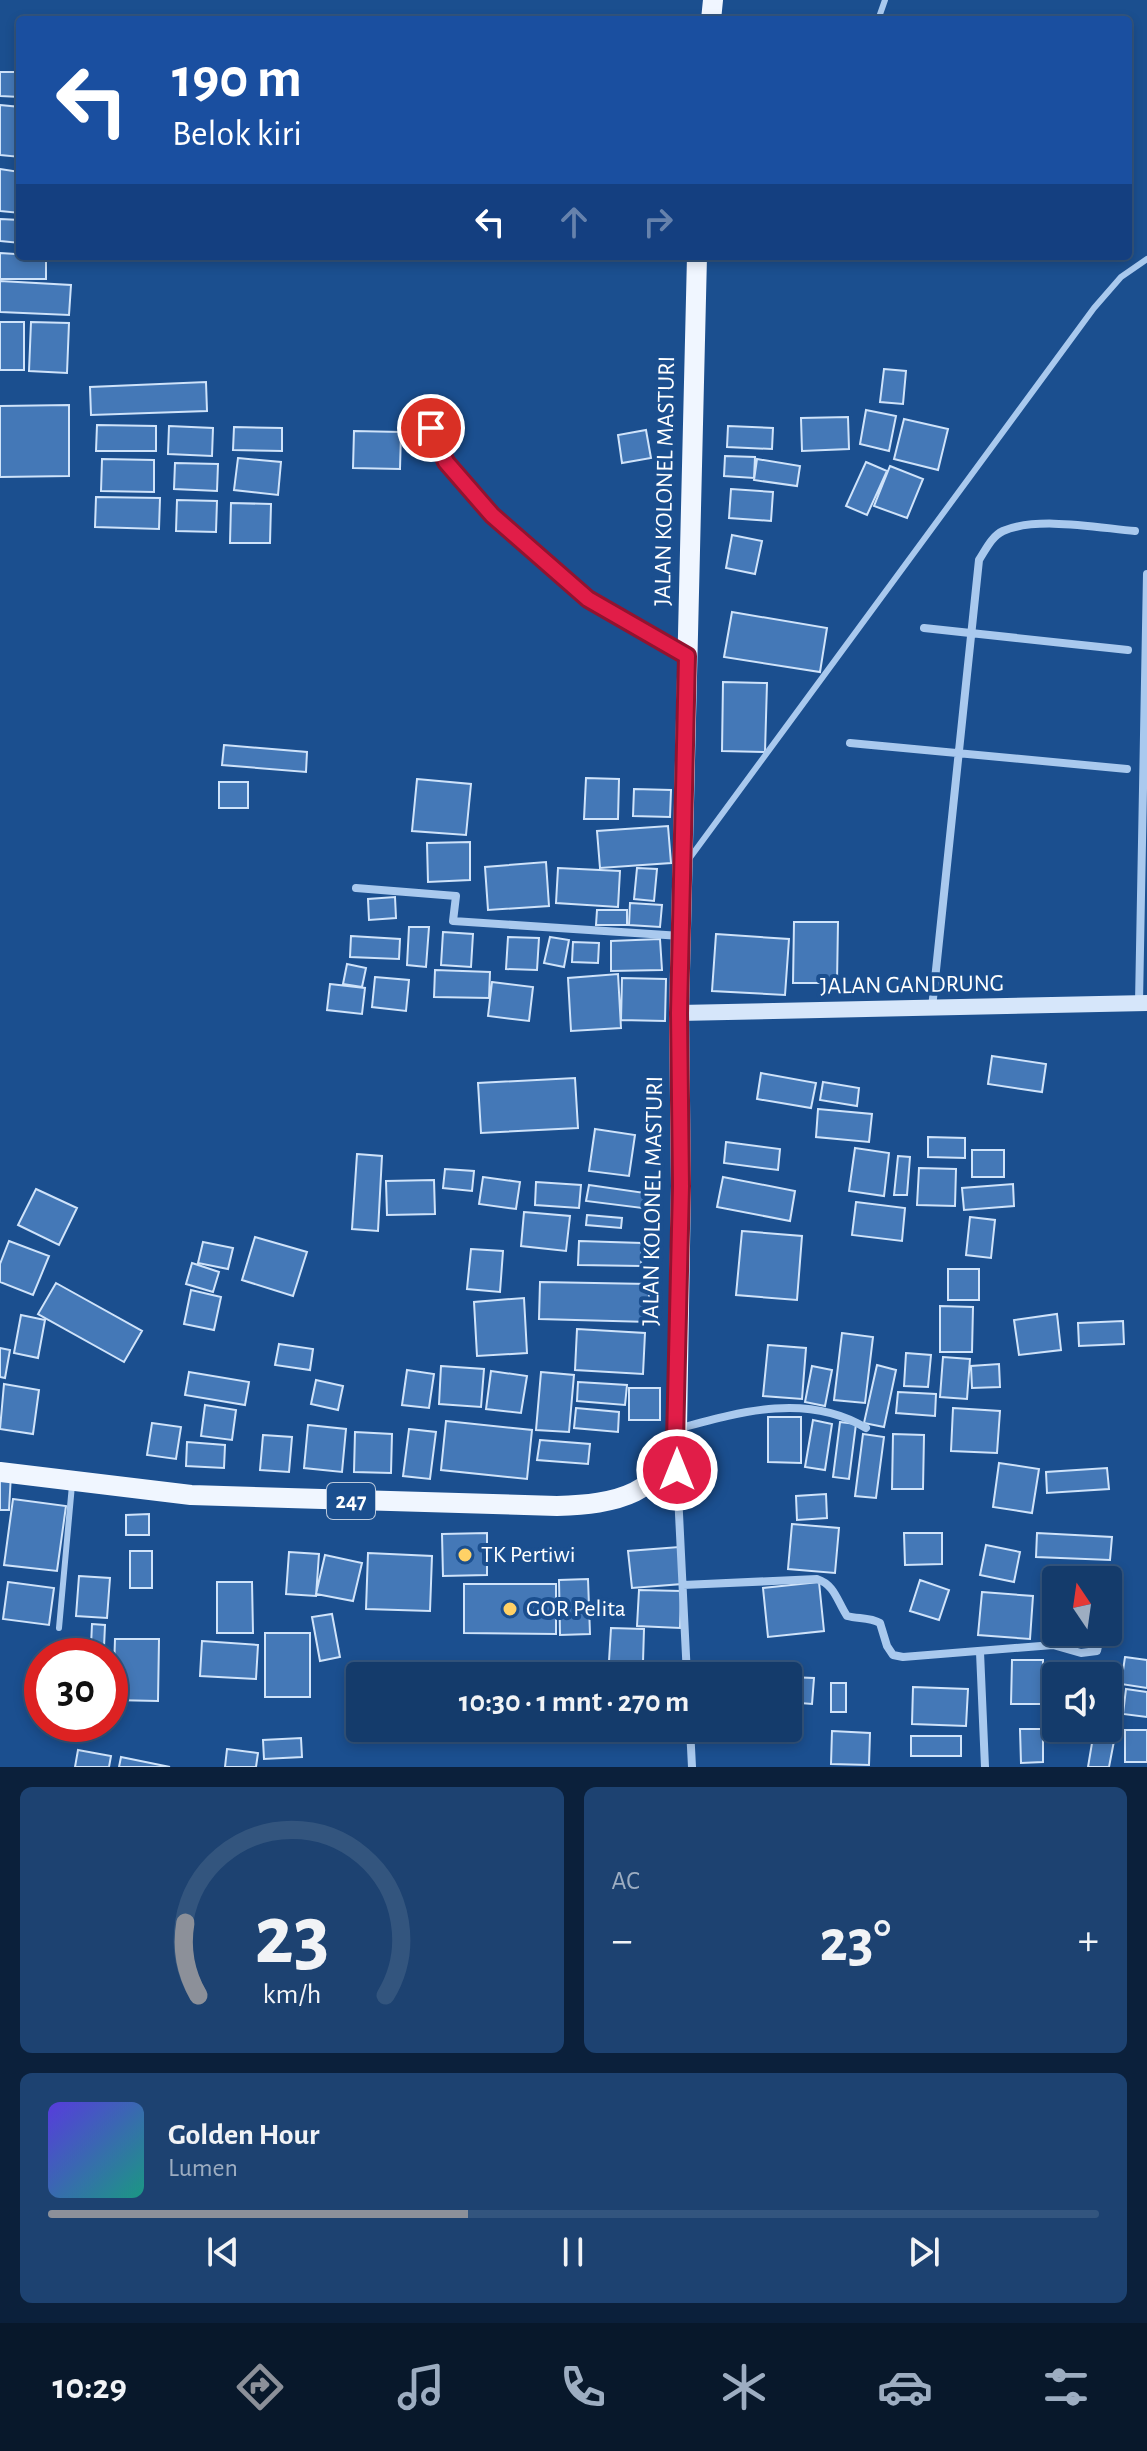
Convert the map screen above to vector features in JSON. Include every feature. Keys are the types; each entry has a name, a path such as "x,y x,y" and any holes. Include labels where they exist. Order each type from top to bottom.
{"main road":[{"name":"JALAN KOLONEL MASTURI","path":"0,1472 191,1495 495,1506 584,1505 617,1499 648,1486 662,1468 676,1435 681,1186 679,1013 697,260"}],"street":[{"path":"932,1009 979,560 992,540 1004,531 1046,523 1135,531"},
{"path":"1143,1003 1147,574"},
{"path":"924,628 1128,650"},
{"path":"850,743 1127,769"},
{"path":"356,888 456,896 453,921 681,936"},
{"name":"JALAN GANDRUNG","path":"679,1013 1143,1003"},
{"path":"686,1662 676,1435 749,1410 794,1407 839,1416 866,1428"},
{"path":"683,1585 817,1579 826,1582 835,1591 847,1616 873,1619 880,1623 893,1655 903,1657 1043,1646"},
{"path":"1058,1646 1089,1653 1097,1651 1098,1646"},
{"path":"980,1652 985,1767"},
{"path":"691,1742 692,1767"}],"lane":[{"path":"684,867 722,811 1094,308 1121,277 1147,259"},
{"path":"431,428 446,462 492,515 588,599 687,656"},
{"path":"59,1628 72,1481"}],"building":[{"path":"0,72 16,72 16,97 0,96"},
{"path":"0,105 16,107 16,157 0,155"},
{"path":"0,169 16,171 16,213 0,211"},
{"path":"0,219 16,220 16,243 0,241"},
{"path":"0,253 16,254 16,260 46,260 46,279 0,279"},
{"path":"0,281 71,285 69,315 0,312"},
{"path":"0,322 24,322 24,370 0,370"},
{"path":"31,322 69,323 67,373 29,371"},
{"path":"884,369 906,371 903,404 880,402"},
{"path":"206,382 207,411 91,415 90,387"},
{"path":"69,405 69,476 0,477 0,406"},
{"path":"866,410 896,416 889,451 860,444"},
{"path":"848,417 849,449 802,451 801,418"},
{"path":"904,419 948,429 938,470 894,459"},
{"path":"97,425 156,426 156,451 96,451"},
{"path":"169,426 213,428 212,456 168,454"},
{"path":"728,426 773,428 772,449 727,447"},
{"path":"234,427 282,428 282,451 233,450"},
{"path":"646,430 651,458 622,463 618,435"},
{"path":"354,431 401,432 400,469 353,468"},
{"path":"725,456 755,457 754,478 724,476"},
{"path":"238,458 281,462 278,495 234,490"},
{"path":"102,459 154,460 154,492 101,491"},
{"path":"757,459 800,466 797,486 754,480"},
{"path":"866,462 887,471 867,515 846,506"},
{"path":"175,463 218,464 217,491 174,489"},
{"path":"890,466 923,479 907,518 874,506"},
{"path":"731,489 773,492 771,521 729,518"},
{"path":"96,497 160,498 159,529 95,527"},
{"path":"177,500 217,501 216,532 176,531"},
{"path":"231,503 271,504 270,543 230,543"},
{"path":"732,535 762,541 755,574 726,568"},
{"path":"732,612 827,628 820,672 724,657"},
{"path":"723,682 767,683 765,752 722,751"},
{"path":"224,745 307,752 306,772 222,765"},
{"path":"586,778 619,779 618,819 584,819"},
{"path":"417,779 471,784 466,835 412,831"},
{"path":"219,782 248,782 248,808 219,808"},
{"path":"634,789 671,790 670,817 633,816"},
{"path":"668,826 671,863 600,868 597,831"},
{"path":"470,842 470,880 428,882 427,843"},
{"path":"546,862 549,906 488,910 485,867"},
{"path":"558,868 620,871 618,907 556,903"},
{"path":"637,868 657,869 654,901 634,899"},
{"path":"395,897 396,918 369,920 368,899"},
{"path":"630,903 662,905 660,927 629,925"},
{"path":"597,910 627,910 627,925 596,925"},
{"path":"794,922 838,922 837,983 793,983"},
{"path":"409,927 429,927 426,967 407,965"},
{"path":"443,932 473,934 471,967 441,965"},
{"path":"716,934 789,939 785,995 712,991"},
{"path":"351,936 400,939 399,959 350,957"},
{"path":"508,937 539,938 537,970 506,969"},
{"path":"550,937 569,940 564,967 544,963"},
{"path":"660,939 662,970 611,971 611,941"},
{"path":"573,942 599,943 598,963 572,962"},
{"path":"347,964 366,968 362,987 343,984"},
{"path":"435,970 490,972 489,998 434,997"},
{"path":"618,974 621,1028 571,1031 568,978"},
{"path":"375,977 409,980 406,1011 372,1007"},
{"path":"622,978 666,979 665,1021 621,1020"},
{"path":"492,982 533,987 529,1021 488,1016"},
{"path":"330,984 365,988 362,1014 327,1010"},
{"path":"992,1056 1046,1064 1042,1092 988,1084"},
{"path":"761,1073 816,1083 811,1108 757,1099"},
{"path":"575,1078 578,1128 481,1133 478,1083"},
{"path":"823,1082 859,1088 857,1106 820,1100"},
{"path":"818,1109 872,1114 869,1142 816,1137"},
{"path":"595,1129 635,1135 629,1176 589,1171"},
{"path":"928,1137 965,1138 965,1158 928,1157"},
{"path":"726,1142 780,1149 778,1170 724,1163"},
{"path":"855,1148 889,1153 884,1196 849,1191"},
{"path":"972,1150 1004,1150 1004,1177 972,1177"},
{"path":"357,1154 382,1156 378,1231 352,1229"},
{"path":"898,1156 910,1157 907,1195 894,1195"},
{"path":"919,1168 956,1169 955,1206 917,1205"},
{"path":"445,1169 474,1171 472,1191 443,1188"},
{"path":"483,1177 520,1182 516,1209 479,1204"},
{"path":"723,1177 795,1191 790,1221 717,1207"},
{"path":"434,1180 435,1214 387,1215 386,1181"},
{"path":"536,1182 581,1185 579,1208 535,1205"},
{"path":"1013,1184 1014,1206 964,1210 962,1188"},
{"path":"589,1185 659,1195 658,1210 586,1201"},
{"path":"36,1189 77,1208 59,1245 18,1225"},
{"path":"856,1202 905,1208 902,1241 852,1235"},
{"path":"524,1212 570,1216 566,1251 521,1246"},
{"path":"587,1215 622,1218 621,1228 586,1225"},
{"path":"970,1217 995,1220 991,1258 966,1255"},
{"path":"742,1231 802,1236 797,1300 736,1295"},
{"path":"255,1237 307,1252 293,1296 242,1280"},
{"path":"9,1241 49,1256 33,1295 0,1282 0,1264"},
{"path":"579,1241 642,1243 641,1266 578,1265"},
{"path":"203,1242 233,1248 228,1269 198,1263"},
{"path":"471,1249 503,1251 500,1292 467,1289"},
{"path":"192,1263 219,1272 213,1292 186,1284"},
{"path":"948,1269 979,1269 979,1300 948,1300"},
{"path":"540,1282 649,1284 649,1322 539,1319"},
{"path":"56,1283 142,1331 124,1362 38,1314"},
{"path":"191,1290 221,1297 214,1330 184,1324"},
{"path":"524,1298 527,1353 477,1356 474,1302"},
{"path":"940,1306 973,1307 972,1352 940,1352"},
{"path":"1057,1314 1061,1350 1019,1355 1014,1320"},
{"path":"21,1315 45,1320 38,1358 14,1353"},
{"path":"1123,1321 1124,1344 1079,1346 1078,1323"},
{"path":"577,1329 645,1333 643,1374 575,1370"},
{"path":"842,1333 873,1337 865,1403 834,1400"},
{"path":"279,1344 313,1349 310,1370 275,1365"},
{"path":"768,1345 806,1348 802,1399 763,1396"},
{"path":"0,1348 10,1350 5,1378 0,1377"},
{"path":"906,1353 931,1355 928,1387 904,1386"},
{"path":"943,1357 970,1359 967,1399 940,1397"},
{"path":"999,1364 1000,1387 972,1388 971,1366"},
{"path":"877,1365 896,1370 884,1427 864,1423"},
{"path":"441,1366 484,1369 481,1407 439,1404"},
{"path":"812,1366 832,1370 825,1406 805,1402"},
{"path":"407,1370 434,1374 429,1408 402,1405"},
{"path":"491,1371 527,1376 521,1413 486,1409"},
{"path":"189,1372 249,1382 245,1405 185,1395"},
{"path":"541,1372 574,1375 569,1432 536,1430"},
{"path":"316,1380 343,1386 338,1410 311,1404"},
{"path":"578,1382 627,1385 625,1405 577,1401"},
{"path":"4,1384 39,1390 33,1434 0,1429"},
{"path":"629,1388 660,1388 660,1420 629,1420"},
{"path":"898,1392 936,1394 935,1416 896,1413"},
{"path":"205,1405 236,1410 232,1440 201,1436"},
{"path":"576,1408 619,1412 618,1432 574,1428"},
{"path":"953,1408 1000,1411 997,1453 951,1451"},
{"path":"768,1417 801,1417 801,1463 768,1462"},
{"path":"813,1420 832,1424 825,1470 805,1467"},
{"path":"446,1421 532,1430 527,1479 441,1470"},
{"path":"840,1422 856,1424 849,1479 833,1477"},
{"path":"152,1423 181,1427 176,1459 147,1455"},
{"path":"308,1425 346,1429 342,1472 304,1468"},
{"path":"409,1429 436,1432 430,1479 403,1476"},
{"path":"355,1432 392,1434 391,1473 354,1472"},
{"path":"863,1434 884,1437 876,1498 855,1496"},
{"path":"893,1434 924,1435 923,1489 892,1489"},
{"path":"263,1435 292,1437 289,1472 260,1470"},
{"path":"540,1440 590,1444 588,1464 537,1460"},
{"path":"187,1442 225,1445 224,1468 186,1466"},
{"path":"999,1463 1039,1469 1032,1513 993,1507"},
{"path":"1107,1468 1109,1489 1047,1493 1046,1472"},
{"path":"0,1473 11,1474 9,1510 0,1510"},
{"path":"826,1494 827,1518 797,1520 796,1496"},
{"path":"13,1499 66,1506 57,1571 4,1565"},
{"path":"149,1514 149,1535 126,1535 126,1515"},
{"path":"792,1524 839,1528 835,1573 788,1569"},
{"name":"TK Pertiwi","path":"487,1533 487,1575 443,1576 442,1534"},
{"path":"904,1533 942,1533 942,1564 905,1565"},
{"path":"1037,1533 1112,1537 1110,1560 1036,1557"},
{"path":"986,1545 1020,1552 1014,1582 980,1575"},
{"path":"679,1547 682,1584 632,1588 628,1551"},
{"path":"130,1551 152,1551 152,1588 130,1588"},
{"path":"289,1552 319,1554 316,1596 286,1594"},
{"path":"368,1553 432,1556 430,1611 366,1609"},
{"path":"325,1555 362,1563 353,1601 316,1594"},
{"path":"79,1576 110,1578 107,1618 76,1616"},
{"path":"588,1579 590,1634 560,1635 559,1580"},
{"path":"920,1580 949,1590 939,1620 910,1611"},
{"path":"8,1582 54,1588 49,1625 3,1619"},
{"path":"217,1582 252,1582 253,1633 217,1633"},
{"path":"819,1582 824,1631 768,1637 763,1588"},
{"name":"GOR Pelita","path":"464,1584 556,1584 556,1634 464,1633"},
{"path":"639,1590 681,1591 680,1628 637,1626"},
{"path":"982,1592 1033,1596 1030,1639 978,1635"},
{"path":"332,1614 340,1657 320,1661 312,1617"},
{"path":"92,1624 105,1625 104,1638 91,1638"},
{"path":"611,1628 644,1629 643,1662 609,1661"},
{"path":"265,1633 310,1633 310,1697 265,1697"},
{"path":"128,1639 159,1639 158,1701 128,1700"},
{"path":"202,1641 258,1645 256,1679 200,1676"},
{"path":"1125,1657 1147,1660 1147,1688 1122,1684"},
{"path":"1012,1660 1043,1660 1042,1704 1011,1704"},
{"path":"802,1678 814,1678 812,1704 802,1703"},
{"path":"831,1683 846,1683 846,1712 831,1712"},
{"path":"913,1687 968,1689 966,1726 912,1724"},
{"path":"1126,1689 1147,1692 1147,1717 1123,1714"},
{"path":"1020,1729 1042,1729 1043,1762 1021,1763"},
{"path":"1125,1730 1147,1730 1147,1762 1125,1762"},
{"path":"832,1731 870,1733 869,1765 831,1764"},
{"path":"911,1736 961,1736 961,1756 911,1756"},
{"path":"301,1738 302,1757 264,1759 263,1740"},
{"path":"1092,1742 1114,1742 1109,1767 1088,1767"},
{"path":"227,1749 258,1753 256,1767 225,1767"},
{"path":"78,1750 111,1756 109,1767 75,1767"},
{"path":"121,1757 170,1767 119,1767"}],"place":[{"name":"TK Pertiwi","path":"465,1555"},
{"name":"GOR Pelita","path":"510,1609"}],"route":[{"path":"431,428 446,462 492,515 588,599 687,656 679,1013 681,1186 677,1470"}]}
